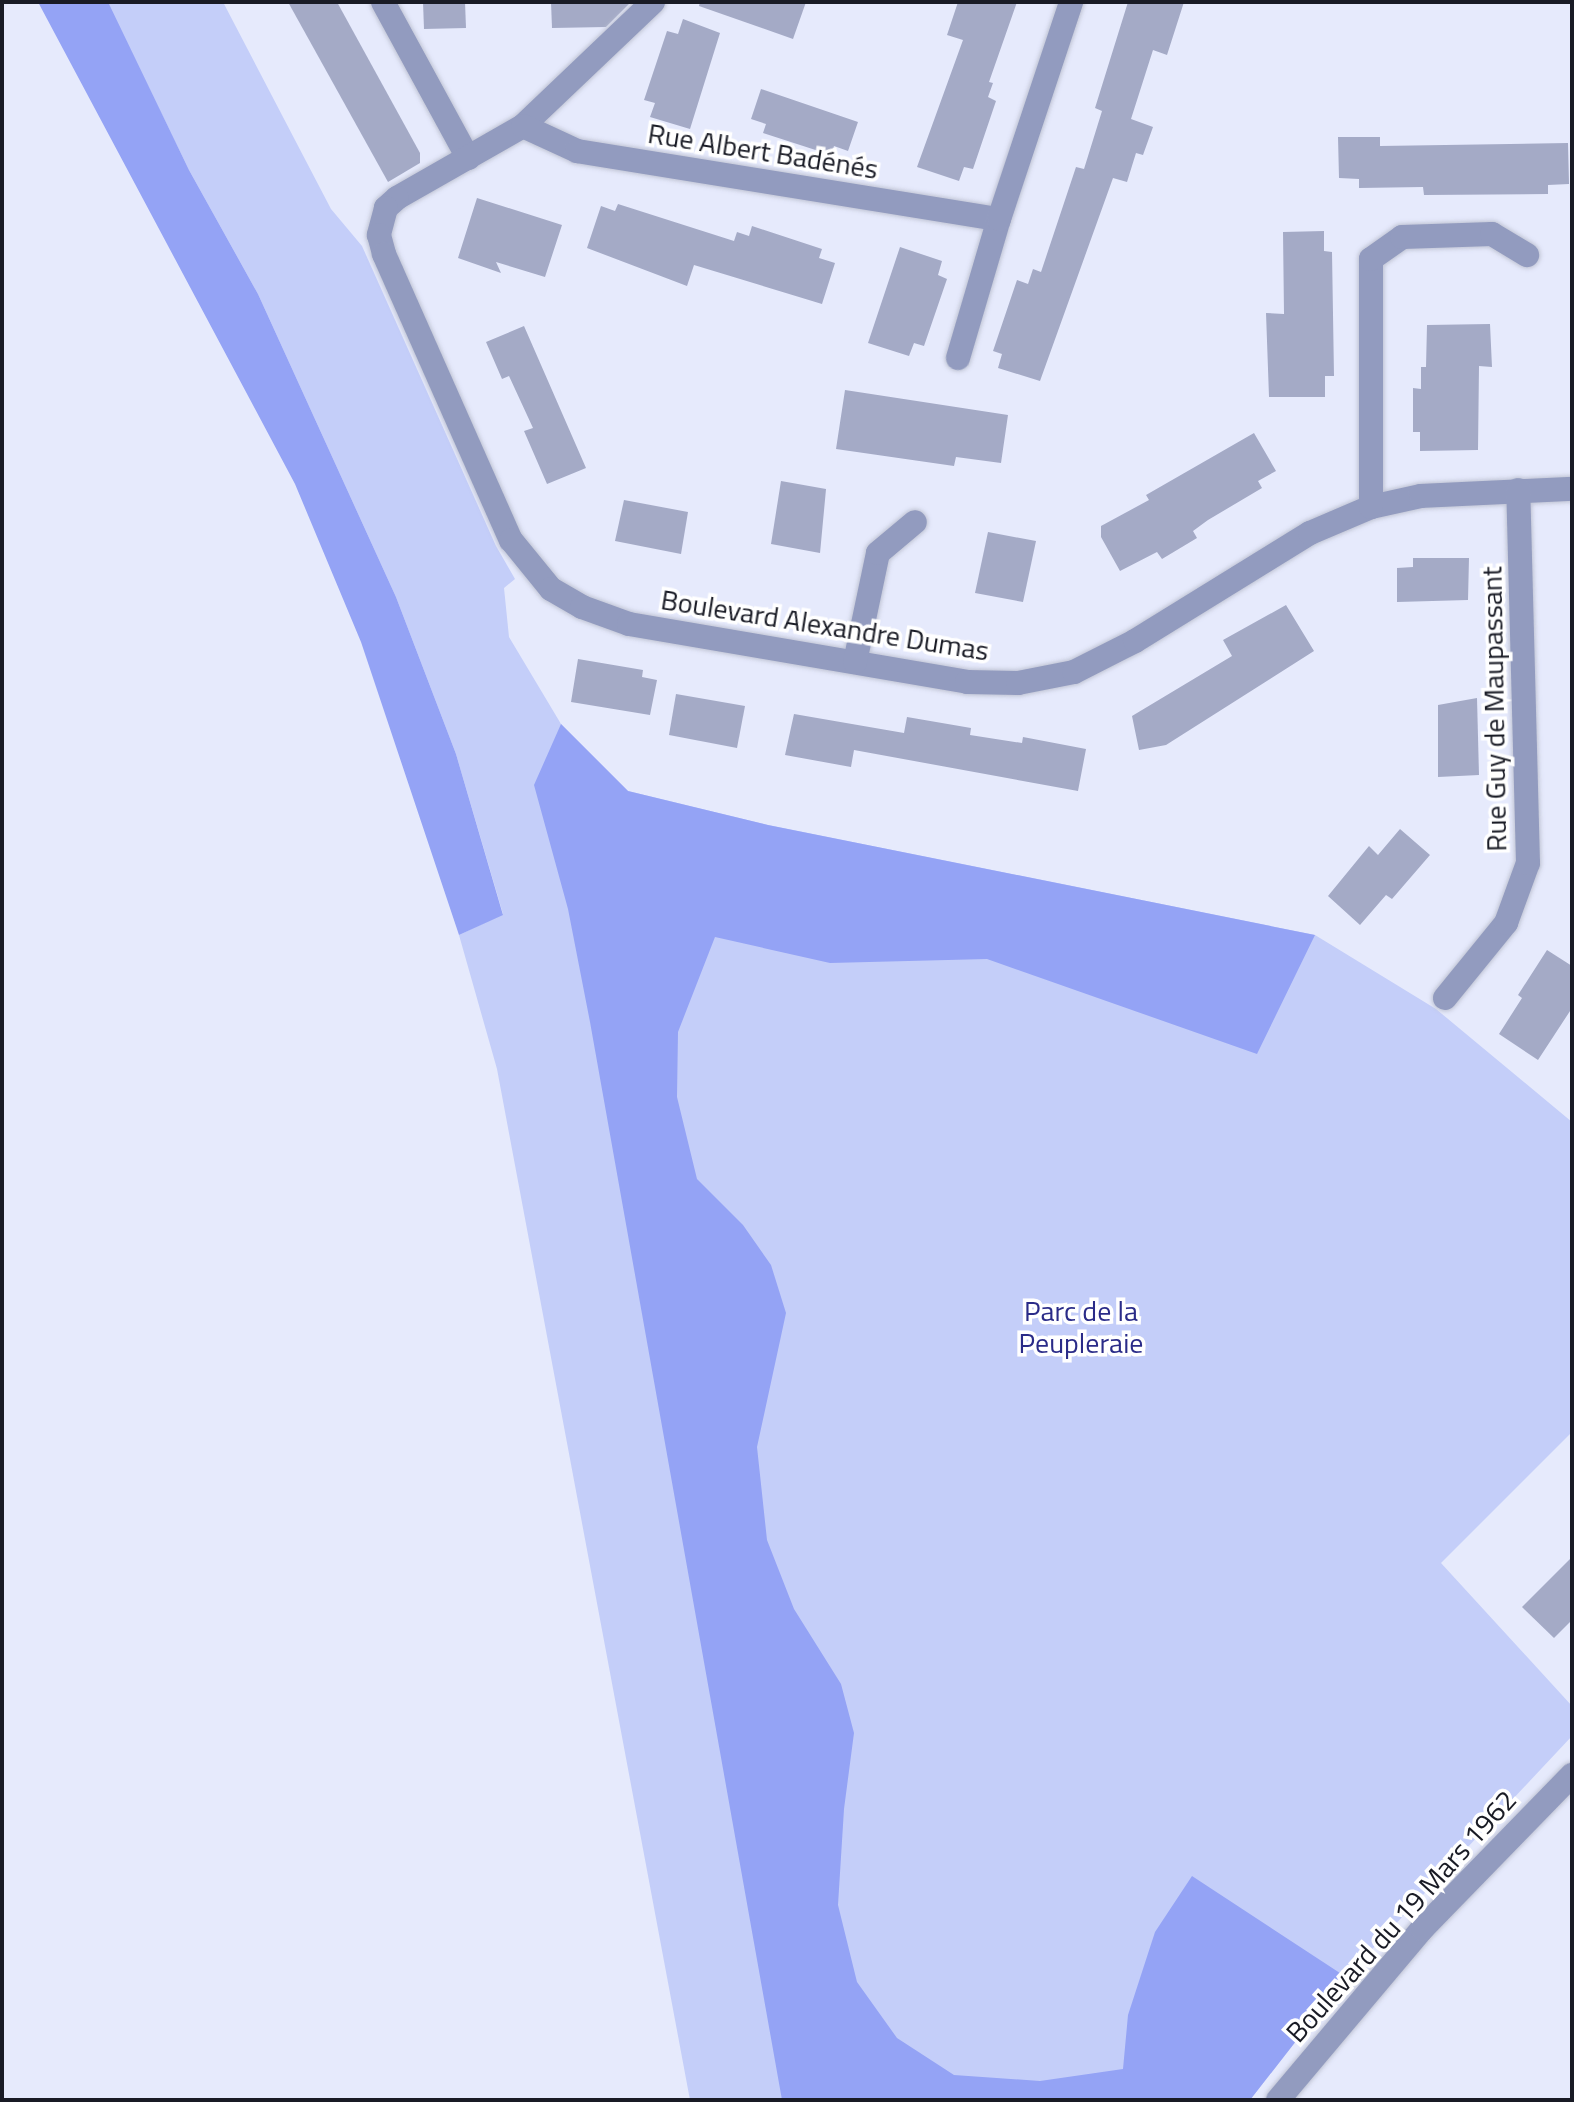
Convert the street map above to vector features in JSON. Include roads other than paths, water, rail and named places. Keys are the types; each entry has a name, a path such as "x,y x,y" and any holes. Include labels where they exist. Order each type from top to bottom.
{"street":[{"path":"383,2 468,158 523,126 653,2"},
{"path":"958,358 999,219 1071,2"},
{"name":"Rue Albert Badénés","path":"523,126 577,151 999,219"},
{"name":"Boulevard Alexandre Dumas","path":"468,158 397,198 386,208 379,235 384,254 511,540 551,589 582,607 629,624 967,682 1018,683 1074,672 1135,641 1310,533 1371,507 1421,496 1572,489"},
{"path":"1371,507 1371,259 1402,237 1477,234 1492,234 1527,255"},
{"name":"Rue Guy de Maupassant","path":"1445,998 1506,923 1528,863 1518,490"},
{"path":"855,662 878,553 915,522"},
{"name":"Boulevard du 19 Mars 1962","path":"1278,2100 1422,1929 1572,1775"}],"park label":[{"name":"Parc de la Peupleraie","path":"1081,1327"}]}
